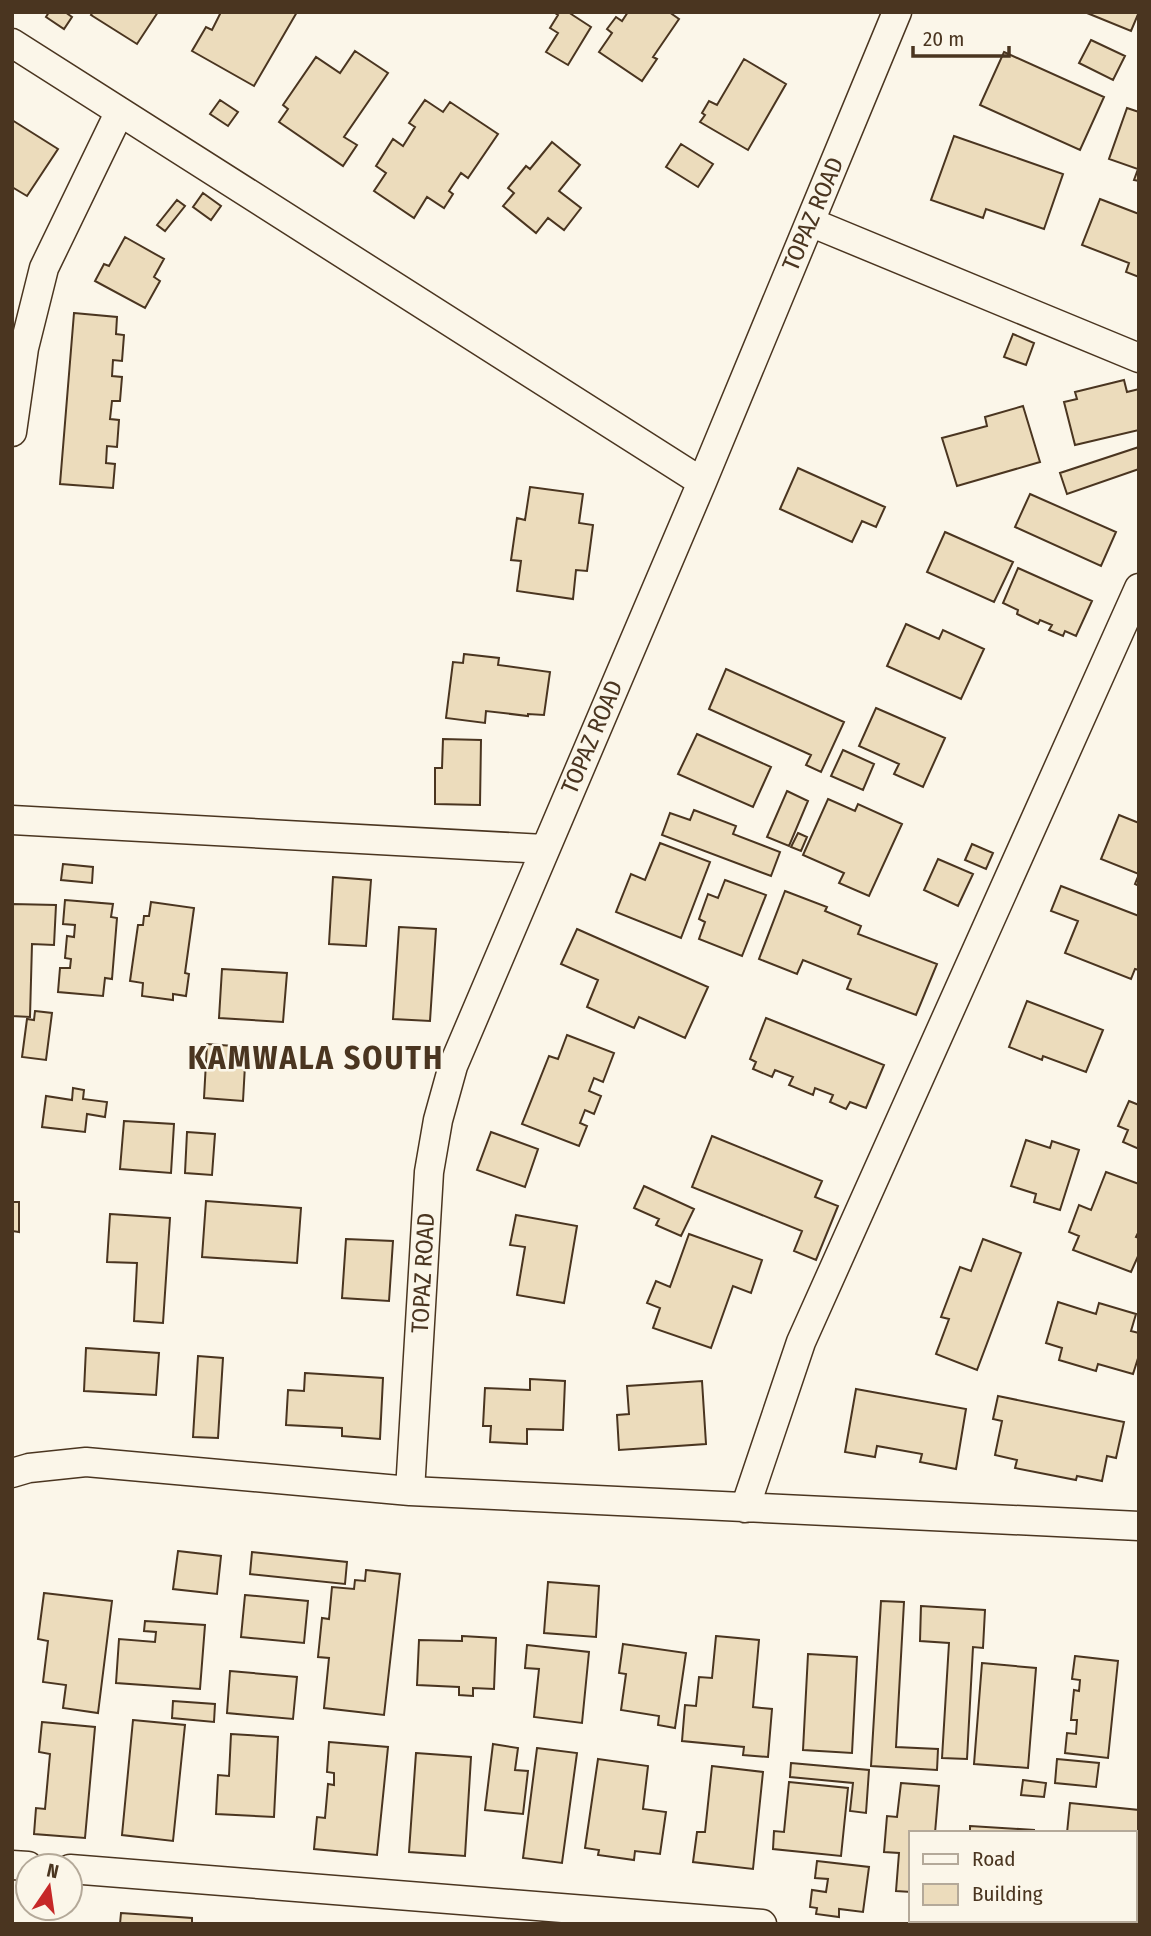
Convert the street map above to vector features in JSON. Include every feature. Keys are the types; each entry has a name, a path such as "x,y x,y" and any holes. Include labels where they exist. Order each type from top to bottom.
{"street":[{"name":"TOPAZ ROAD","path":"411,1491 429,1172 438,1120 453,1066 702,482 897,12"},
{"path":"12,43 702,482"},
{"path":"12,432 24,348 44,268 119,113"},
{"path":"810,222 1139,358"},
{"path":"745,1508 801,1342 1139,589"},
{"path":"12,820 544,849"},
{"path":"12,1473 29,1468 86,1462 411,1491 1139,1526"},
{"path":"84,1871 762,1924"}],"building":[{"path":"49,12 65,12 72,17 64,29 46,17"},
{"path":"93,12 158,12 137,44 91,15"},
{"path":"221,12 297,12 254,86 192,51 206,27 212,30"},
{"path":"568,12 591,27 568,65 546,52 558,33 550,28 558,15 555,13"},
{"path":"628,12 669,12 679,19 653,57 657,59 642,81 599,52 612,33 607,29 616,17 622,21"},
{"path":"1087,12 1139,12 1131,31 1087,13"},
{"path":"1091,40 1125,56 1113,80 1079,63"},
{"path":"355,51 388,73 344,137 357,145 343,166 279,122 288,109 283,105 316,57 340,73"},
{"path":"1004,52 1104,97 1080,150 980,105"},
{"path":"744,59 786,84 748,150 700,122 709,101 717,105"},
{"path":"220,100 238,112 228,126 210,114"},
{"path":"425,100 443,112 450,102 498,134 468,178 461,173 449,191 453,194 444,208 427,197 414,218 374,191 386,173 376,166 393,139 403,146 415,127 409,123"},
{"path":"1127,108 1139,112 1139,181 1134,180 1138,169 1109,159"},
{"path":"12,120 58,149 27,196 12,187"},
{"path":"954,136 1063,174 1044,229 986,209 983,218 931,200"},
{"path":"552,142 580,165 559,191 581,208 564,230 548,218 536,233 503,206 514,193 508,188 526,166 530,169"},
{"path":"681,144 713,164 698,187 666,167"},
{"path":"203,193 221,206 211,220 193,207"},
{"path":"1100,199 1139,214 1139,277 1126,272 1129,263 1082,245"},
{"path":"177,200 185,206 165,231 157,225"},
{"path":"125,237 164,259 154,277 160,281 145,308 95,281 104,264 109,266"},
{"path":"74,313 117,317 116,334 124,335 122,361 113,360 112,376 122,377 120,401 112,401 110,419 119,420 117,447 107,446 106,463 115,464 113,488 60,484"},
{"path":"1013,334 1034,343 1026,365 1004,357"},
{"path":"1124,380 1127,392 1139,389 1139,430 1075,445 1064,402 1077,399 1075,392"},
{"path":"1023,406 1040,462 957,486 942,438 987,426 985,417"},
{"path":"1139,447 1139,469 1067,494 1060,473"},
{"path":"798,468 885,507 876,527 862,521 852,542 780,509"},
{"path":"530,487 583,494 579,523 593,525 587,571 576,570 573,599 517,591 521,561 511,560 517,518 525,520"},
{"path":"1030,494 1116,532 1101,566 1015,527"},
{"path":"945,532 1013,562 994,602 927,572"},
{"path":"1018,568 1092,601 1076,636 1065,631 1063,636 1049,630 1052,625 1040,620 1038,624 1017,614 1018,610 1003,603"},
{"path":"906,624 939,639 943,630 984,649 961,699 887,666"},
{"path":"464,654 499,658 498,665 550,672 544,715 486,711 485,723 446,718 453,662 463,663"},
{"path":"726,669 844,722 821,772 806,765 811,755 709,709"},
{"path":"876,708 945,738 923,787 894,774 899,764 859,746"},
{"path":"697,734 771,767 753,807 678,774"},
{"path":"443,739 481,740 480,805 435,804 435,768 442,768"},
{"path":"843,750 874,764 863,790 831,776"},
{"path":"787,791 808,801 789,846 767,837"},
{"path":"828,799 855,811 858,804 902,824 869,896 839,883 844,873 803,855"},
{"path":"694,810 736,826 733,834 780,852 771,876 662,835 670,813 690,820"},
{"path":"1119,815 1139,823 1139,874 1101,859"},
{"path":"798,833 807,837 801,851 791,847"},
{"path":"660,843 710,862 681,938 616,912 631,874 645,880"},
{"path":"972,844 993,853 986,869 965,860"},
{"path":"938,859 973,874 958,906 924,890"},
{"path":"63,864 93,867 92,883 61,880"},
{"path":"333,877 371,880 366,946 329,944"},
{"path":"725,880 766,895 742,956 699,939 705,922 699,919 708,894 718,898"},
{"path":"1061,886 1139,916 1139,970 1135,969 1131,979 1065,953 1078,921 1051,911"},
{"path":"785,891 827,907 825,911 861,926 858,934 937,964 916,1015 847,989 851,979 803,960 797,974 759,959"},
{"path":"65,900 113,904 111,917 117,918 112,979 105,978 103,996 58,992 60,968 70,968 71,959 65,958 67,936 74,937 75,925 63,924"},
{"path":"151,902 194,908 185,973 189,974 186,996 173,994 173,1000 142,996 143,983 130,981 138,925 143,925 144,916 149,916"},
{"path":"12,904 56,905 54,945 32,944 30,1017 12,1016"},
{"path":"399,927 436,929 430,1021 393,1019"},
{"path":"577,929 708,987 685,1038 639,1017 634,1028 587,1007 598,980 561,964"},
{"path":"222,969 287,973 283,1022 219,1018"},
{"path":"1027,1001 1103,1030 1086,1072 1043,1056 1042,1060 1009,1047"},
{"path":"35,1011 52,1013 46,1060 22,1057 27,1019 34,1020"},
{"path":"766,1018 884,1065 866,1108 850,1102 846,1109 830,1102 833,1095 815,1088 813,1095 789,1085 793,1077 775,1070 772,1077 753,1069 756,1062 750,1059"},
{"path":"567,1035 614,1053 603,1082 594,1078 589,1091 601,1096 594,1114 585,1110 580,1123 587,1126 579,1146 522,1124 549,1056 558,1059"},
{"path":"207,1044 246,1047 243,1101 204,1098"},
{"path":"73,1088 84,1090 83,1099 107,1102 105,1117 87,1114 85,1132 42,1127 46,1096 72,1100"},
{"path":"1129,1101 1139,1105 1139,1149 1123,1142 1128,1130 1118,1126"},
{"path":"124,1121 174,1124 171,1173 120,1169"},
{"path":"187,1132 215,1134 212,1175 185,1173"},
{"path":"491,1132 538,1149 525,1187 477,1170"},
{"path":"712,1136 822,1181 815,1197 838,1206 816,1260 794,1251 802,1231 692,1187"},
{"path":"1026,1140 1050,1148 1052,1141 1079,1150 1060,1210 1034,1202 1036,1194 1011,1186"},
{"path":"1106,1172 1139,1184 1139,1231 1136,1237 1139,1238 1139,1254 1131,1272 1073,1250 1079,1236 1069,1232 1079,1205 1091,1210"},
{"path":"644,1186 694,1209 681,1236 656,1225 659,1219 634,1208"},
{"path":"206,1201 301,1208 297,1263 202,1257"},
{"path":"12,1202 19,1202 19,1232 12,1231"},
{"path":"110,1214 170,1218 163,1323 134,1321 137,1263 107,1262"},
{"path":"516,1215 577,1226 564,1303 517,1295 525,1247 510,1245"},
{"path":"689,1234 762,1260 751,1293 733,1286 711,1348 653,1328 660,1308 647,1303 656,1281 670,1287"},
{"path":"346,1239 393,1241 389,1301 342,1298"},
{"path":"983,1239 1021,1253 977,1370 936,1354 949,1319 941,1317 960,1267 971,1271"},
{"path":"1058,1302 1096,1314 1099,1303 1136,1314 1131,1331 1139,1333 1139,1355 1133,1374 1098,1364 1096,1371 1059,1360 1062,1348 1046,1343"},
{"path":"86,1348 159,1353 156,1395 84,1391"},
{"path":"198,1356 223,1358 218,1438 193,1437"},
{"path":"305,1373 383,1378 380,1439 342,1436 342,1428 286,1425 288,1390 304,1391"},
{"path":"530,1379 565,1381 563,1430 527,1429 527,1444 490,1442 491,1426 483,1426 485,1388 530,1390"},
{"path":"702,1381 706,1444 619,1450 617,1415 629,1414 627,1386"},
{"path":"856,1389 966,1409 956,1469 920,1462 922,1454 877,1446 875,1457 845,1452"},
{"path":"998,1396 1124,1422 1116,1458 1107,1456 1102,1481 1077,1476 1076,1480 1015,1468 1017,1460 995,1455 1002,1421 993,1419"},
{"path":"178,1551 221,1556 217,1594 173,1589"},
{"path":"252,1552 347,1562 345,1584 250,1574"},
{"path":"366,1570 400,1574 384,1715 324,1708 329,1658 318,1657 322,1618 329,1619 332,1587 354,1589 355,1580 365,1581"},
{"path":"548,1582 599,1586 596,1637 544,1633"},
{"path":"44,1593 112,1601 98,1713 63,1708 66,1685 43,1682 48,1641 38,1639"},
{"path":"245,1595 308,1601 304,1643 241,1637"},
{"path":"881,1601 904,1602 896,1747 938,1749 937,1770 871,1766"},
{"path":"921,1606 985,1610 983,1648 973,1647 967,1759 942,1758 949,1643 920,1641"},
{"path":"145,1621 205,1625 200,1689 116,1683 119,1639 155,1642 156,1632 144,1631"},
{"path":"462,1636 496,1638 494,1689 473,1688 473,1696 459,1695 459,1687 417,1685 419,1640 462,1641"},
{"path":"716,1636 759,1640 753,1707 772,1709 768,1757 743,1755 744,1747 682,1741 685,1705 696,1706 699,1677 712,1678"},
{"path":"623,1644 686,1653 675,1728 658,1725 659,1716 621,1710 626,1674 619,1673"},
{"path":"527,1645 589,1652 582,1723 534,1717 539,1669 525,1668"},
{"path":"808,1654 857,1657 852,1753 803,1750"},
{"path":"1075,1656 1118,1661 1108,1758 1065,1753 1067,1733 1076,1734 1077,1720 1071,1720 1074,1690 1079,1691 1080,1680 1072,1679"},
{"path":"982,1663 1036,1668 1028,1768 974,1764"},
{"path":"230,1671 297,1677 293,1719 227,1713"},
{"path":"173,1701 215,1704 214,1722 172,1718"},
{"path":"133,1720 185,1725 173,1841 122,1835"},
{"path":"42,1722 95,1727 85,1838 34,1834 36,1808 45,1809 50,1754 39,1752"},
{"path":"231,1734 278,1737 274,1817 216,1814 218,1775 229,1776"},
{"path":"329,1742 388,1747 377,1855 314,1849 317,1817 325,1818 328,1784 334,1785 334,1773 327,1772"},
{"path":"493,1744 518,1748 515,1770 528,1771 523,1814 485,1810"},
{"path":"537,1748 577,1753 562,1863 523,1858"},
{"path":"416,1753 471,1757 465,1856 409,1852"},
{"path":"598,1759 648,1766 643,1809 666,1812 660,1854 635,1851 634,1860 598,1855 599,1850 585,1848"},
{"path":"1057,1759 1099,1763 1096,1787 1055,1783"},
{"path":"791,1763 869,1770 866,1813 850,1811 853,1783 790,1777"},
{"path":"712,1766 763,1772 753,1869 693,1862 697,1832 705,1832"},
{"path":"1023,1780 1046,1783 1044,1797 1021,1795"},
{"path":"789,1782 848,1788 841,1856 773,1849 774,1831 784,1832"},
{"path":"901,1783 939,1786 935,1831 909,1831 909,1892 896,1891 899,1853 884,1852 887,1816 897,1817"},
{"path":"1070,1803 1139,1810 1139,1924 1118,1922 1137,1922 1137,1831 1067,1831"},
{"path":"970,1826 1034,1830 1034,1831 970,1831"},
{"path":"817,1861 869,1867 863,1912 839,1909 839,1917 816,1914 817,1908 810,1907 812,1890 826,1892 828,1879 815,1878"},
{"path":"121,1913 192,1918 192,1924 120,1924"}],"district":[{"name":"KAMWALA SOUTH","path":"316,1058"}]}
